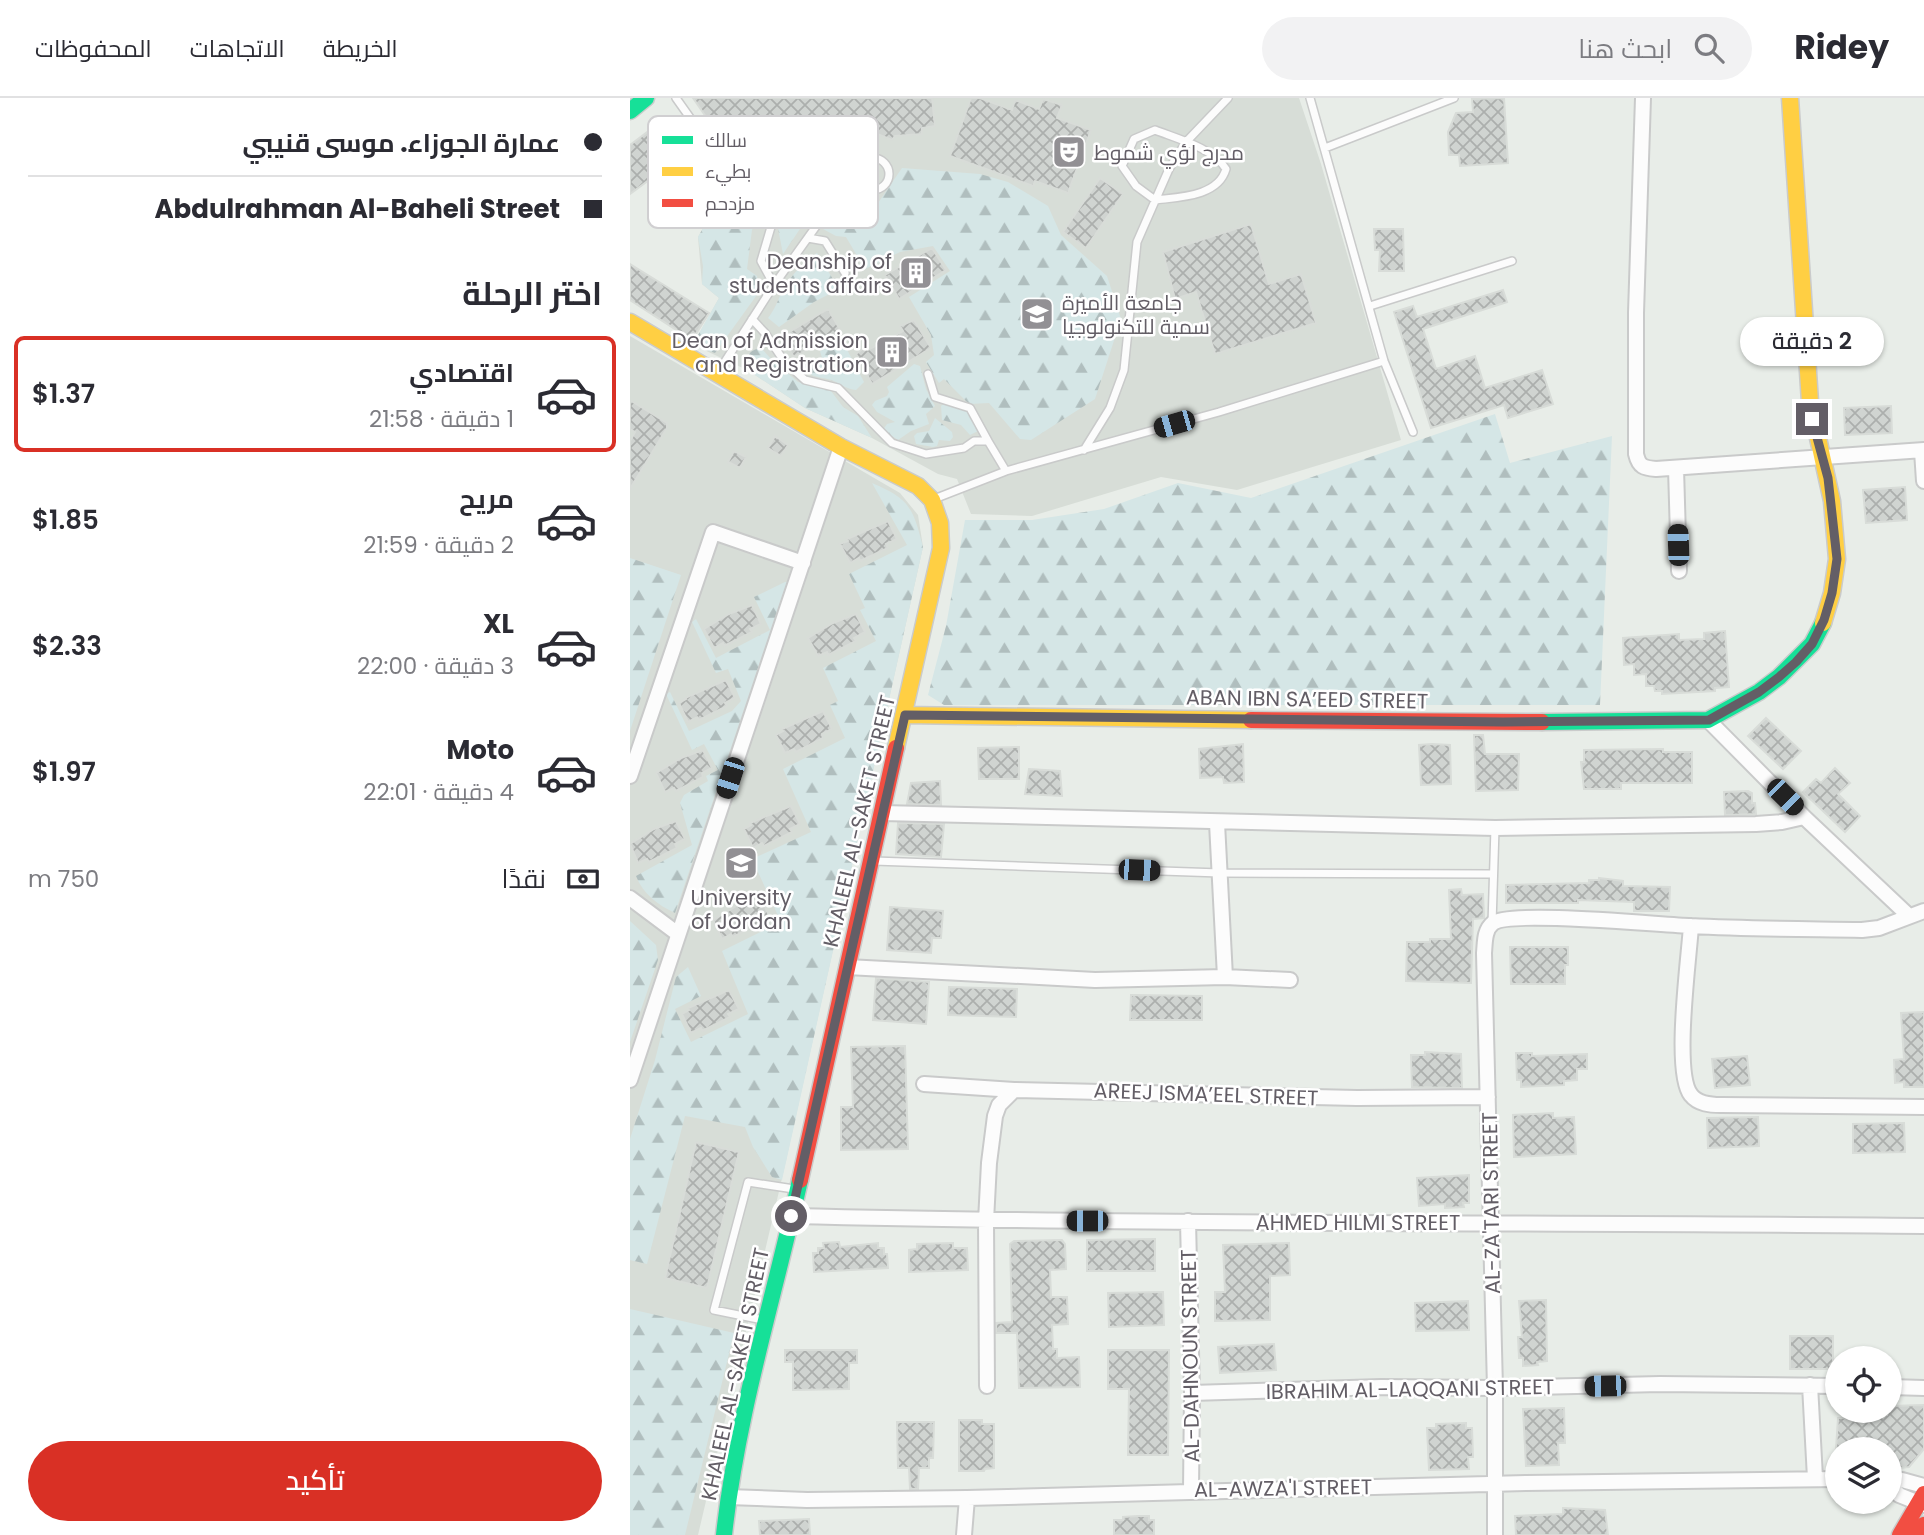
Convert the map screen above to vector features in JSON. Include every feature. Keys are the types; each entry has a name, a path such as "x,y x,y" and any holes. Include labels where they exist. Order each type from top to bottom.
{"street":[{"path":"630,111 646,98"},
{"path":"1643,98 1636,313 1636,454 1639,464 1643,467 1676,468 1923,451 1924,481"},
{"path":"1790,98 1811,401 1816,437 1832,501 1837,559 1832,593 1824,620 1812,644 1788,670 1759,692 1709,720 1804,817 1909,916"},
{"path":"630,323 841,447 918,486 932,500"},
{"path":"630,1080 841,447"},
{"path":"1676,468 1679,571"},
{"name":"KHALEEL AL-SAKET STREET","path":"724,1535 728,1497 750,1382 798,1190 941,548 940,523 932,500"},
{"path":"630,776 713,532 803,563"},
{"name":"ABAN IBN SA’EED STREET","path":"905,715 1415,721 1709,720"},
{"path":"882,813 1494,828 1756,824 1804,817"},
{"path":"1217,823 1225,978"},
{"path":"630,898 678,934"},
{"path":"1492,924 1503,919 1538,918 1690,926 1863,930 1879,928 1924,911"},
{"name":"AL-ZA'TARI STREET","path":"1492,924 1485,934 1484,953 1496,1388 1495,1535"},
{"path":"1690,926 1682,1061 1686,1086 1695,1099 1710,1105 1924,1107"},
{"path":"847,967 1081,979 1290,980"},
{"name":"AREEJ ISMA’EEL STREET","path":"924,1084 1014,1090 1357,1098 1488,1097"},
{"path":"987,1386 986,1221 995,1116 999,1105 1014,1090"},
{"name":"AHMED HILMI STREET","path":"791,1216 986,1221 1924,1226"},
{"name":"AL-DAHNOUN STREET","path":"1188,1222 1191,1490"},
{"path":"1810,1385 1815,1478"},
{"name":"IBRAHIM AL-LAQQANI STREET","path":"1192,1393 1381,1387 1825,1386"},
{"path":"1902,1387 1924,1388"},
{"name":"AL-AWZA'I STREET","path":"728,1497 807,1500 967,1498 1191,1490 1825,1478"},
{"path":"1902,1482 1911,1481 1924,1486"},
{"path":"1900,1535 1922,1500 1902,1496"},
{"path":"964,1535 967,1498"},
{"path":"1917,1535 1924,1525"}],"lane":[{"path":"676,98 689,116"},
{"path":"1083,450 1110,408 1124,370 1137,242 1155,200 1186,142 1228,98"},
{"path":"1310,98 1384,362 1413,432"},
{"path":"1325,148 1454,98"},
{"path":"1155,130 1186,142 1220,161 1226,169 1223,179 1213,187 1188,196 1155,200 1136,187 1122,166 1134,139 1155,130"},
{"path":"878,159 886,164 888,178 882,187 878,187"},
{"path":"771,228 761,261 774,285"},
{"path":"718,373 774,285 815,228"},
{"path":"808,238 825,241 845,273"},
{"path":"1370,306 1512,261"},
{"path":"752,319 784,361 805,380 838,388 892,443 926,454 950,448 964,448 974,441 989,441"},
{"path":"932,500 1006,471 1384,362"},
{"path":"928,374 936,397 971,408 1006,471"},
{"name":"AL-ZA'TARI STREET","path":"1492,924 1494,828"},
{"path":"870,861 1220,873 1492,874"},
{"path":"764,1321 714,1310 748,1182 798,1190"}],"shaded area":[{"name":"جامعة الأميرة سمية للتكنولوجيا","path":"791,98 1299,98 1321,164 1401,440 1237,490 1161,477 1032,516 971,514 957,479 938,474 872,438 805,408 749,371 698,347 701,330 719,298 702,284 698,237 703,228 878,228 878,116 784,116"},
{"name":"University of Jordan","path":"630,336 900,493 918,515 923,547 780,1187 698,1535 630,1535"}],"green space":[{"path":"902,168 980,174 1008,182 1048,206 1061,235 1107,276 1121,319 1095,399 1031,440 1020,439 989,403 969,404 944,379 939,383 926,362 934,355 931,335 909,297 950,271 933,246 900,252 865,269 846,237 836,236 823,229 878,228 878,203"},
{"path":"703,228 753,228 747,269 757,276 759,292 715,353 698,347 698,335 719,298 702,284 703,266 698,237"},
{"path":"778,228 801,228 783,254"},
{"path":"817,253 839,289 814,302 779,327 768,318 788,281"},
{"path":"843,342 864,382 856,390 803,369 804,365 823,361 820,351"},
{"path":"761,348 798,382 831,391 843,407 858,416 872,438 805,408 749,371 748,356"},
{"path":"914,364 920,366 926,389 935,406 926,414 929,424 898,440 883,430 887,424 895,422 877,412 872,405 887,396 887,387"},
{"path":"956,399 978,419 980,430 970,435 961,425 942,420 941,406 948,400"},
{"path":"1495,414 1510,463 1612,436 1600,705 944,705 928,695 946,626 965,520 1032,520 1104,509 1178,483 1251,498"},
{"path":"935,418 952,432 953,437 950,441 939,440 937,446 933,447 916,444 914,436 929,431"},
{"path":"872,483 895,494 908,506 923,547 782,1180 772,1177 753,1147 745,1127 685,1116 647,1264 630,1260 630,1139 655,1060 676,977 688,967 701,996 675,1009 691,1042 748,1014 722,951 781,922 752,859 811,832 783,769 845,738 830,705 838,701 823,668 876,641 860,610 865,608 849,574 907,545"},
{"path":"630,558 681,575 630,731"},
{"path":"787,582 675,913 652,898 636,876 692,845 680,803 684,795 708,781 706,776 718,770 704,744 692,750 666,694 670,692 689,731 732,711 741,701 728,669 716,673 692,622 696,619 716,658 770,630 754,597"},
{"path":"630,921 656,945 658,960 630,1042"},
{"path":"630,1309 734,1333 685,1535 630,1535"}],"building":[{"path":"693,98 932,98 935,126 922,128 922,134 895,136 892,140 878,134 878,116 705,116"},
{"path":"971,98 980,98 1012,110 1015,100 1039,109 1043,99 1062,105 1057,118 1091,130 1068,193 1035,181 1033,186 950,156"},
{"path":"1504,98 1508,163 1460,166 1459,155 1449,155 1448,132 1456,113 1473,112 1472,99"},
{"path":"648,132 648,181 630,194 630,145"},
{"path":"1100,178 1123,194 1086,248 1063,232"},
{"path":"1251,224 1269,284 1301,274 1316,323 1215,354 1196,292 1175,299 1163,252"},
{"path":"1374,229 1403,229 1404,271 1379,271 1380,250 1375,250"},
{"name":"Deanship of students affairs","path":"932,248 946,270 899,299 885,275"},
{"path":"630,264 709,313 692,340 630,300"},
{"path":"1503,290 1507,302 1423,329 1436,369 1475,356 1485,388 1542,370 1553,404 1508,418 1504,405 1431,428 1394,312 1413,306 1417,317"},
{"path":"828,309 842,333 794,357 781,337"},
{"name":"Dean of Admission and Registration","path":"914,320 931,348 872,384 856,354 866,346 868,350 903,331 900,326"},
{"path":"630,400 667,423 667,428 630,489 630,441 635,432 630,429"},
{"path":"1891,406 1892,433 1845,435 1844,408"},
{"path":"775,436 788,445 781,456 768,448"},
{"path":"734,451 746,457 740,468 728,462"},
{"path":"1905,487 1907,520 1866,523 1863,490"},
{"path":"888,521 897,539 886,544 888,548 850,563 840,544"},
{"path":"752,605 761,624 750,629 752,632 714,648 704,629 729,614"},
{"path":"856,614 865,632 854,638 856,641 828,655 827,652 818,656 808,638 833,623"},
{"path":"1725,631 1729,687 1715,688 1715,691 1662,694 1662,691 1655,691 1654,686 1646,686 1646,674 1634,675 1634,664 1624,665 1623,638 1679,634 1679,640 1704,639 1704,633"},
{"path":"726,680 735,698 725,703 727,706 699,720 697,717 688,722 679,703"},
{"path":"823,711 832,729 822,734 823,738 796,752 794,749 785,753 776,735 783,731 782,729"},
{"path":"1766,718 1801,751 1783,769 1748,736"},
{"path":"1474,735 1483,735 1485,754 1519,754 1518,790 1476,791"},
{"path":"1243,744 1244,782 1224,783 1223,777 1200,778 1199,749"},
{"path":"1419,745 1450,745 1451,784 1421,785"},
{"path":"1019,747 1019,779 979,779 978,748"},
{"path":"1663,749 1663,752 1692,752 1692,783 1621,783 1621,789 1584,789 1581,762 1584,762 1584,750"},
{"path":"703,750 712,768 702,773 703,777 676,791 674,788 665,792 656,773 681,758"},
{"path":"1835,768 1850,783 1838,794 1860,816 1845,832 1803,792 1816,779 1821,783"},
{"path":"1029,769 1060,771 1062,796 1025,794"},
{"path":"940,781 941,805 907,804 911,783"},
{"path":"1724,792 1752,793 1756,814 1725,815"},
{"path":"791,806 800,824 790,829 792,832 764,846 762,843 753,848 744,829 751,825 750,823"},
{"path":"676,821 685,839 675,844 677,848 649,862 647,859 638,863 630,844 654,829"},
{"path":"898,823 944,824 941,857 896,854"},
{"path":"1599,878 1623,881 1623,886 1670,887 1669,911 1634,911 1634,902 1578,900 1578,903 1506,903 1506,885 1589,883 1589,880"},
{"path":"1461,889 1462,895 1483,894 1484,918 1473,919 1471,983 1406,981 1407,942 1451,939 1449,890"},
{"path":"760,897 769,915 759,920 760,923 733,937 731,934 722,939 713,920 738,905"},
{"path":"890,907 943,911 941,938 932,938 931,953 887,950"},
{"path":"1510,947 1568,947 1565,984 1511,984"},
{"path":"876,978 929,982 926,1024 873,1020"},
{"path":"949,987 1017,989 1016,1017 948,1015"},
{"path":"729,990 739,1009 728,1014 730,1017 702,1031 701,1028 691,1033 682,1014 689,1010 688,1008"},
{"path":"1131,995 1202,996 1202,1020 1130,1020"},
{"path":"1924,1012 1924,1087 1904,1087 1904,1082 1895,1083 1894,1060 1904,1059 1901,1013"},
{"path":"905,1046 908,1149 841,1150 841,1107 853,1107 851,1047"},
{"path":"1425,1052 1461,1054 1462,1088 1412,1087 1411,1055 1425,1055"},
{"path":"1516,1053 1532,1053 1532,1056 1587,1054 1587,1069 1577,1069 1577,1080 1564,1081 1564,1085 1521,1087 1521,1080 1517,1080"},
{"path":"1747,1056 1750,1085 1715,1088 1712,1059"},
{"path":"1553,1113 1553,1118 1574,1117 1576,1154 1514,1157 1513,1115"},
{"path":"1758,1117 1759,1146 1708,1148 1707,1118"},
{"path":"1904,1123 1905,1152 1853,1153 1853,1124"},
{"path":"696,1142 739,1152 707,1288 665,1278"},
{"path":"1469,1175 1469,1203 1463,1203 1464,1207 1445,1208 1445,1204 1419,1206 1417,1178"},
{"path":"1155,1239 1155,1271 1087,1271 1087,1240"},
{"path":"1062,1240 1065,1244 1066,1269 1050,1270 1051,1297 1067,1297 1068,1324 1052,1325 1053,1349 1057,1349 1057,1358 1079,1357 1080,1387 1019,1388 1017,1333 996,1333 996,1323 1012,1322 1010,1244 1014,1241"},
{"path":"839,1242 840,1247 878,1243 878,1248 884,1248 884,1254 887,1254 888,1268 814,1272 813,1253 818,1253 818,1248 824,1248 823,1243"},
{"path":"953,1243 953,1248 967,1248 968,1270 909,1272 909,1250 917,1249 917,1244"},
{"path":"1289,1243 1290,1275 1270,1276 1270,1320 1215,1321 1215,1292 1225,1292 1223,1245"},
{"path":"1163,1292 1164,1325 1109,1327 1108,1293"},
{"path":"1546,1300 1547,1361 1523,1366 1523,1358 1519,1358 1518,1337 1522,1337 1519,1301"},
{"path":"1468,1301 1469,1330 1416,1331 1415,1303"},
{"path":"1790,1336 1833,1336 1833,1346 1825,1346 1825,1369 1790,1369"},
{"path":"1274,1344 1276,1370 1220,1373 1218,1347"},
{"path":"785,1350 857,1350 857,1363 849,1363 849,1389 793,1390 793,1362 785,1362"},
{"path":"1108,1350 1169,1350 1168,1455 1128,1455 1129,1389 1108,1389"},
{"path":"1924,1405 1924,1449 1909,1467 1902,1468 1902,1437 1837,1437 1838,1423 1902,1423 1902,1406"},
{"path":"1564,1408 1565,1443 1558,1443 1559,1465 1526,1466 1523,1409"},
{"path":"959,1420 982,1420 982,1424 994,1424 994,1468 984,1471 959,1471"},
{"path":"897,1422 934,1422 933,1458 929,1458 929,1468 919,1468 918,1489 910,1489 909,1468 898,1468"},
{"path":"1466,1423 1466,1428 1472,1428 1473,1457 1468,1457 1469,1469 1429,1470 1427,1428 1436,1428 1436,1424"},
{"path":"1563,1508 1605,1510 1608,1535 1516,1535 1515,1516 1563,1514"},
{"path":"1149,1516 1149,1520 1154,1520 1154,1535 1114,1535 1114,1520"},
{"path":"809,1519 810,1535 760,1535 759,1521"}],"traffic: fast":[{"path":"630,111 646,98"},
{"path":"1542,722 1708,720 1759,692 1779,677 1812,644 1823,623"},
{"path":"724,1535 747,1401 800,1180"}],"traffic: slow":[{"path":"1790,98 1810,402 1832,501 1837,559 1832,593 1823,623"},
{"path":"630,322 841,447 918,486 932,500 940,523 941,548 896,748"},
{"path":"905,715 1251,720"}],"traffic: jam":[{"path":"1251,720 1542,722"},
{"path":"800,1180 896,748"},
{"path":"1900,1535 1924,1494"},
{"path":"1917,1535 1924,1525"}],"place":[{"name":"مدرج لؤي شموط","path":"1069,152"},
{"name":"Deanship of students affairs","path":"916,273"},
{"name":"جامعة الأميرة سمية للتكنولوجيا","path":"1037,314"},
{"name":"Dean of Admission and Registration","path":"892,352"},
{"name":"University of Jordan","path":"741,863"}],"route":[{"path":"791,1216 905,715 1503,722 1709,720 1759,692 1779,677 1812,644 1824,620 1832,593 1837,559 1836,537 1828,478 1812,419"}]}
